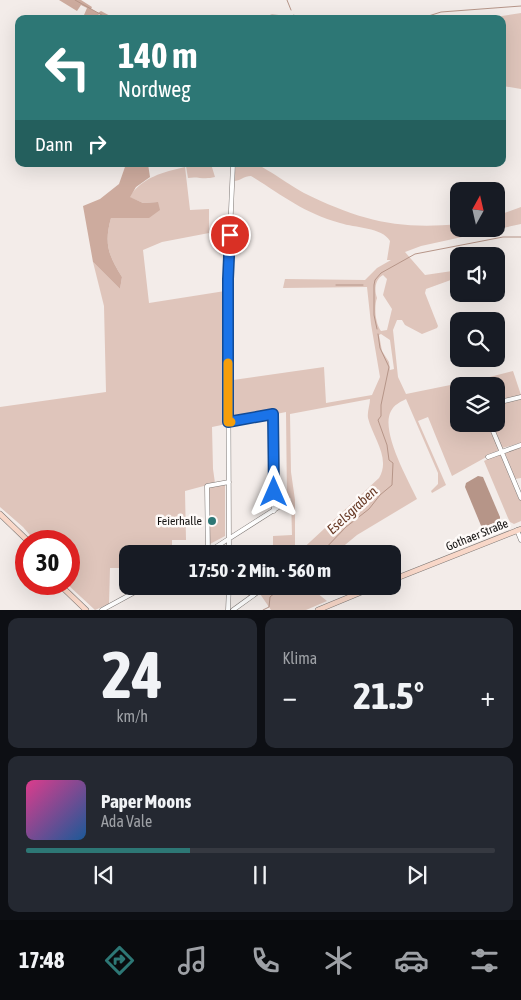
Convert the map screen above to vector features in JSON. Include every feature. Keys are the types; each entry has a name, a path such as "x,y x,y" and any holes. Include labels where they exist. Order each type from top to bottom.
{"main road":[{"path":"0,514 17,530"},
{"name":"Gothaer Straße","path":"401,576 519,530"},
{"path":"70,595 86,610"},
{"path":"318,610 354,595"}],"street":[{"path":"229,545 228,279 233,167"},
{"path":"505,401 521,397"},
{"path":"228,422 273,414 274,511"},
{"path":"493,432 521,498"},
{"path":"488,457 521,444"},
{"path":"514,482 521,480"},
{"path":"206,545 207,486 229,482"},
{"path":"220,545 288,501"},
{"path":"519,530 521,540"},
{"path":"102,610 130,595"},
{"path":"229,595 229,610"},
{"path":"229,610 253,595"}],"shaded area":[{"path":"59,0 81,0 98,13 101,11 108,15 84,15 87,8 81,5 77,11"},
{"path":"521,13 521,89 506,86 506,15"},
{"path":"125,167 148,167 150,177 136,187 130,197 143,203 158,202 160,210 149,218 111,218 108,242 113,262 122,277 120,289 93,262 83,206 100,199 119,184"},
{"path":"185,167 190,210 209,209 209,233 162,242 143,250 149,303 225,291 226,381 324,367 326,403 372,395 380,377 367,287 283,288 285,279 365,280 377,268 391,260 387,260 390,241 386,236 375,230 340,223 315,214 293,203 251,176 234,181 236,167 262,167 304,193 343,210 379,221 416,225 450,224 450,238 457,238 421,246 405,252 425,275 450,271 450,280 426,289 425,293 438,326 437,328 422,334 405,325 402,320 397,320 393,330 398,377 406,394 450,385 450,432 491,432 499,450 452,476 428,417 418,421 446,485 432,493 431,491 438,484 438,473 406,399 395,405 391,411 389,431 396,455 417,499 357,535 345,545 307,545 379,478 383,463 380,448 368,418 370,399 290,414 291,472 295,500 295,545 273,545 273,536 292,535 291,498 287,500 286,412 212,427 215,483 185,491 186,540 172,540 172,545 119,545 119,568 110,568 109,604 95,610 79,595 80,530 26,530 0,507 0,407 106,392 104,306 93,262 120,289 122,277 113,262 108,242 111,218 127,217 158,202 143,203 129,197 147,180 161,173","holes":["383,275 387,279 383,295 392,309 387,330 381,331 377,324 375,288 378,279","381,334 390,340 394,369 390,370 389,362 382,351 379,335"]},
{"path":"186,167 212,167 215,177 195,177 188,178"},
{"path":"521,207 521,224 505,228 505,213"},
{"path":"513,371 521,395 505,399 505,377 490,377"},
{"path":"521,398 521,443 502,448 495,432 505,432 505,402"},
{"path":"521,446 521,478 515,479 505,453"},
{"path":"500,453 519,499 521,499 521,521 514,524 508,518 484,461"},
{"path":"478,476 483,477 500,517 500,522 485,530 482,528 465,487 466,483"},
{"path":"225,485 225,536 210,544 209,487"},
{"path":"261,595 320,595 327,601 306,610 271,610"}],"waterway":[{"path":"75,0 102,15"},
{"path":"287,0 291,10"},
{"path":"432,15 441,12 521,6"},
{"name":"Eselsgraben","path":"377,329 374,315 374,285 375,280 381,273 415,254 503,237 521,237"},
{"path":"336,285 363,285"},
{"name":"Eselsgraben","path":"329,545 346,527 369,509 380,495 392,485 393,463 389,460 387,445 378,420 381,416 381,405 389,367 380,348 378,334"},
{"name":"Eselsgraben","path":"263,610 269,607 270,597 272,595"}],"slow traffic":[{"path":"228,363 228,422 231,422"}],"place":[{"name":"Feierhalle","path":"212,521"}],"route":[{"path":"230,235 228,279 228,422 273,414 274,492"}]}
